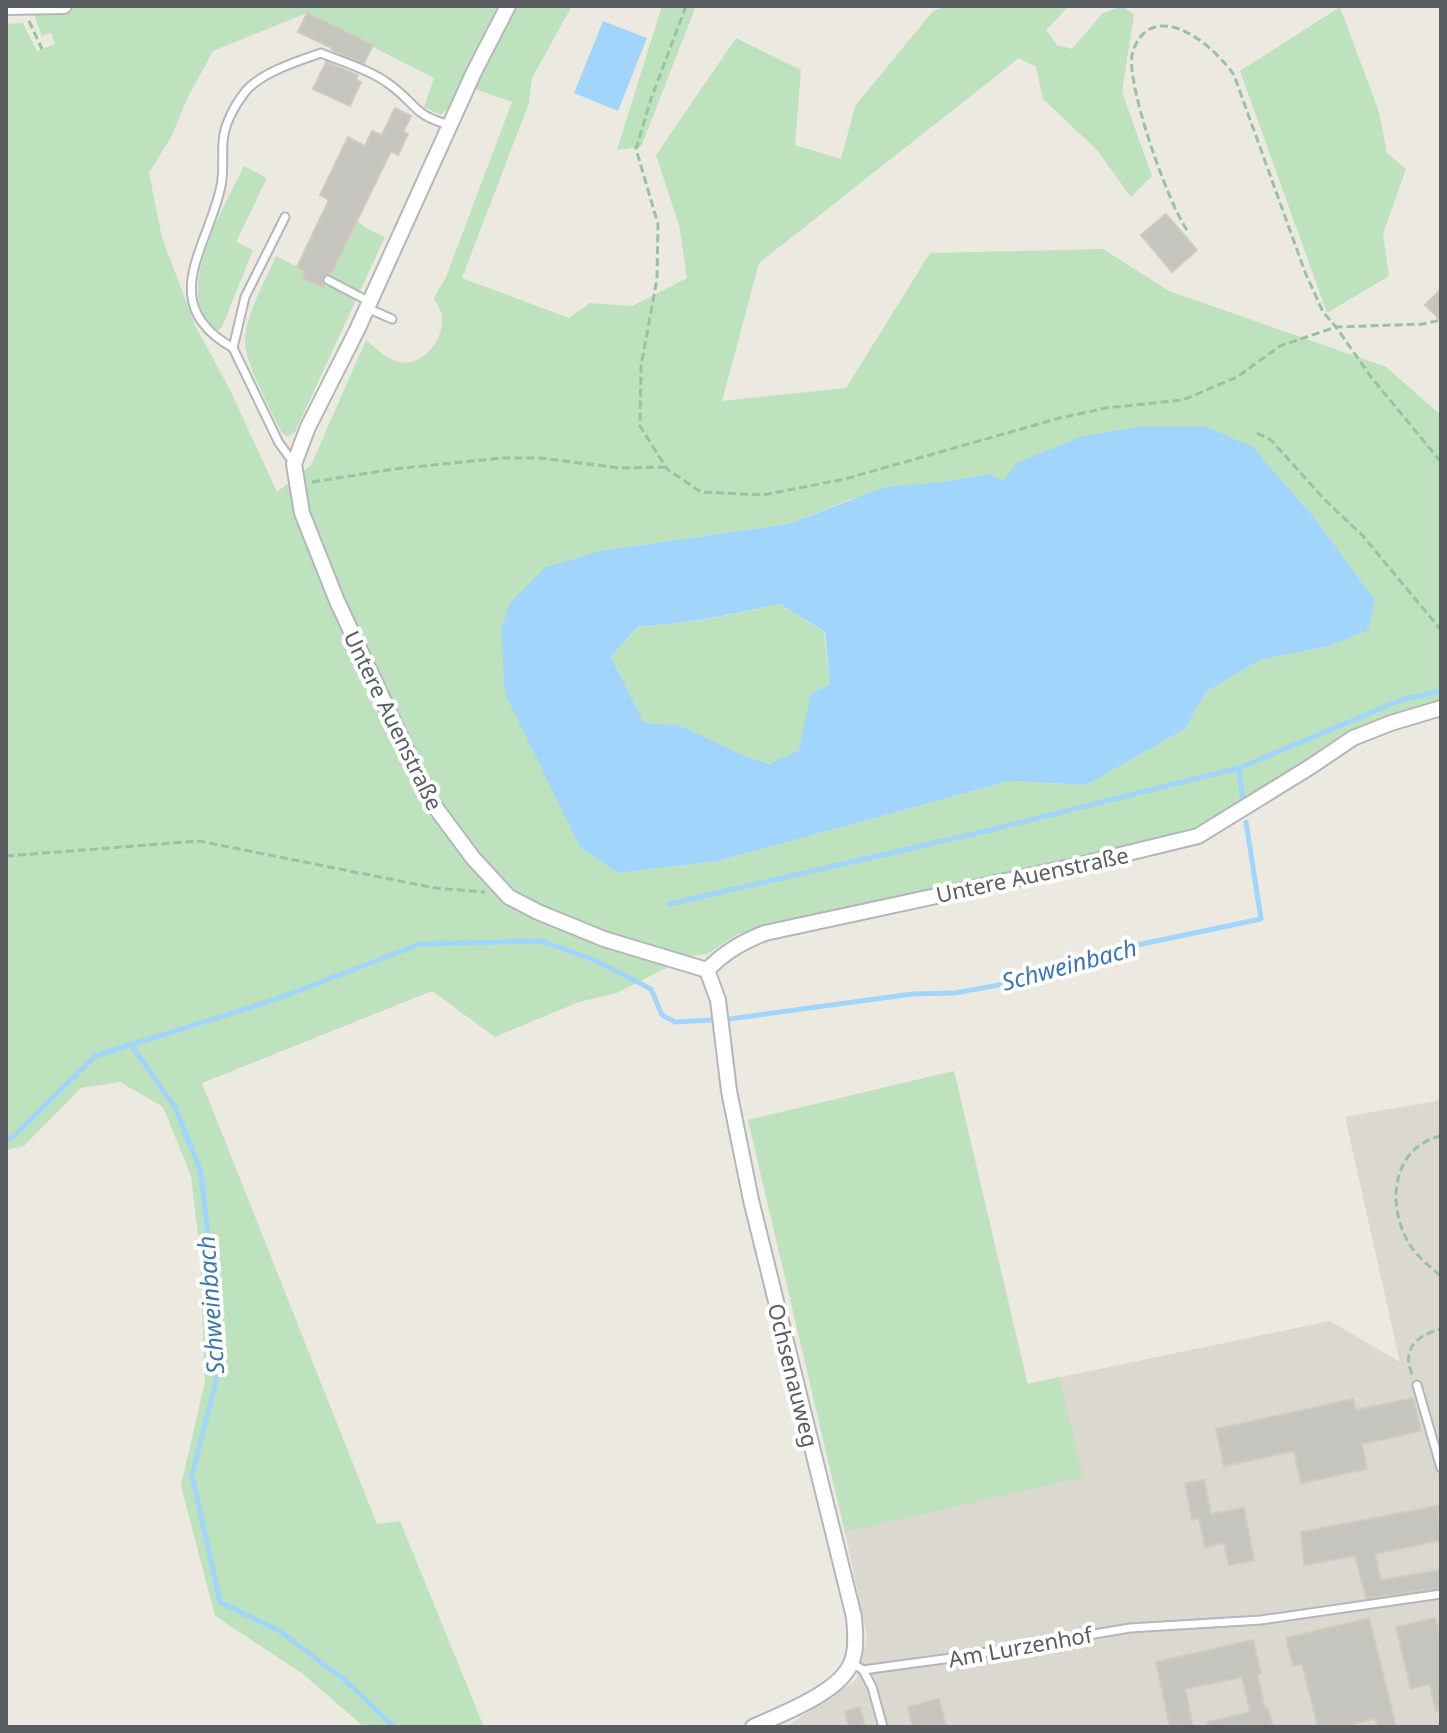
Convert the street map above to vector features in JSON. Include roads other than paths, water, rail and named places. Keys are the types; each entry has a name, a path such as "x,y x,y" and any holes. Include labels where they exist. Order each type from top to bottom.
{"street":[{"path":"24,7 64,6"},
{"name":"Untere Auenstraße","path":"508,6 450,125 369,305 308,427 294,464 302,513 312,544 430,800 466,850 509,897 581,931 707,970 741,942 765,933 1198,836 1353,738 1441,708"},
{"name":"Ochsenauweg","path":"707,970 718,1000 729,1091 751,1200 854,1617 857,1667"},
{"path":"753,1727 815,1697 857,1667"}],"lane":[{"path":"294,464 279,443 233,348 202,324 190,292 191,272 222,183 223,139 232,110 247,89 287,64 321,53 377,77 389,84 419,114 450,125"},
{"path":"233,348 245,297 285,217"},
{"path":"328,280 392,319"},
{"path":"1417,1385 1441,1468"},
{"name":"Am Lurzenhof","path":"857,1667 951,1658 1130,1628 1261,1620 1441,1594"},
{"path":"857,1667 872,1687 883,1727"}],"water":[{"path":"603,21 647,38 618,111 574,93"},
{"path":"1137,427 1207,427 1253,447 1313,516 1375,600 1368,630 1329,646 1260,660 1206,692 1185,729 1086,785 1009,781 718,861 618,873 580,847 505,694 501,632 509,604 546,567 599,551 788,524 885,487 990,474 1003,481 1017,463 1083,436","holes":["780,604 825,632 830,684 811,693 799,750 770,764 679,725 644,723 611,656 639,626 693,621"]}],"waterway":[{"name":"Schweinbach","path":"669,904 982,832 1239,768 1401,700 1441,691"},
{"name":"Schweinbach","path":"1239,768 1243,801"},
{"name":"Schweinbach","path":"729,1019 912,994 955,993 1032,979 1080,957 1261,919 1246,822"},
{"name":"Schweinbach","path":"6,1139 13,1137 95,1056 274,1000 420,944 542,941 594,960 651,989 662,1015 675,1022 711,1020"},
{"name":"Schweinbach","path":"131,1045 175,1107 201,1172 211,1264 216,1381 192,1475 220,1602 281,1632 347,1682 394,1727"}]}
